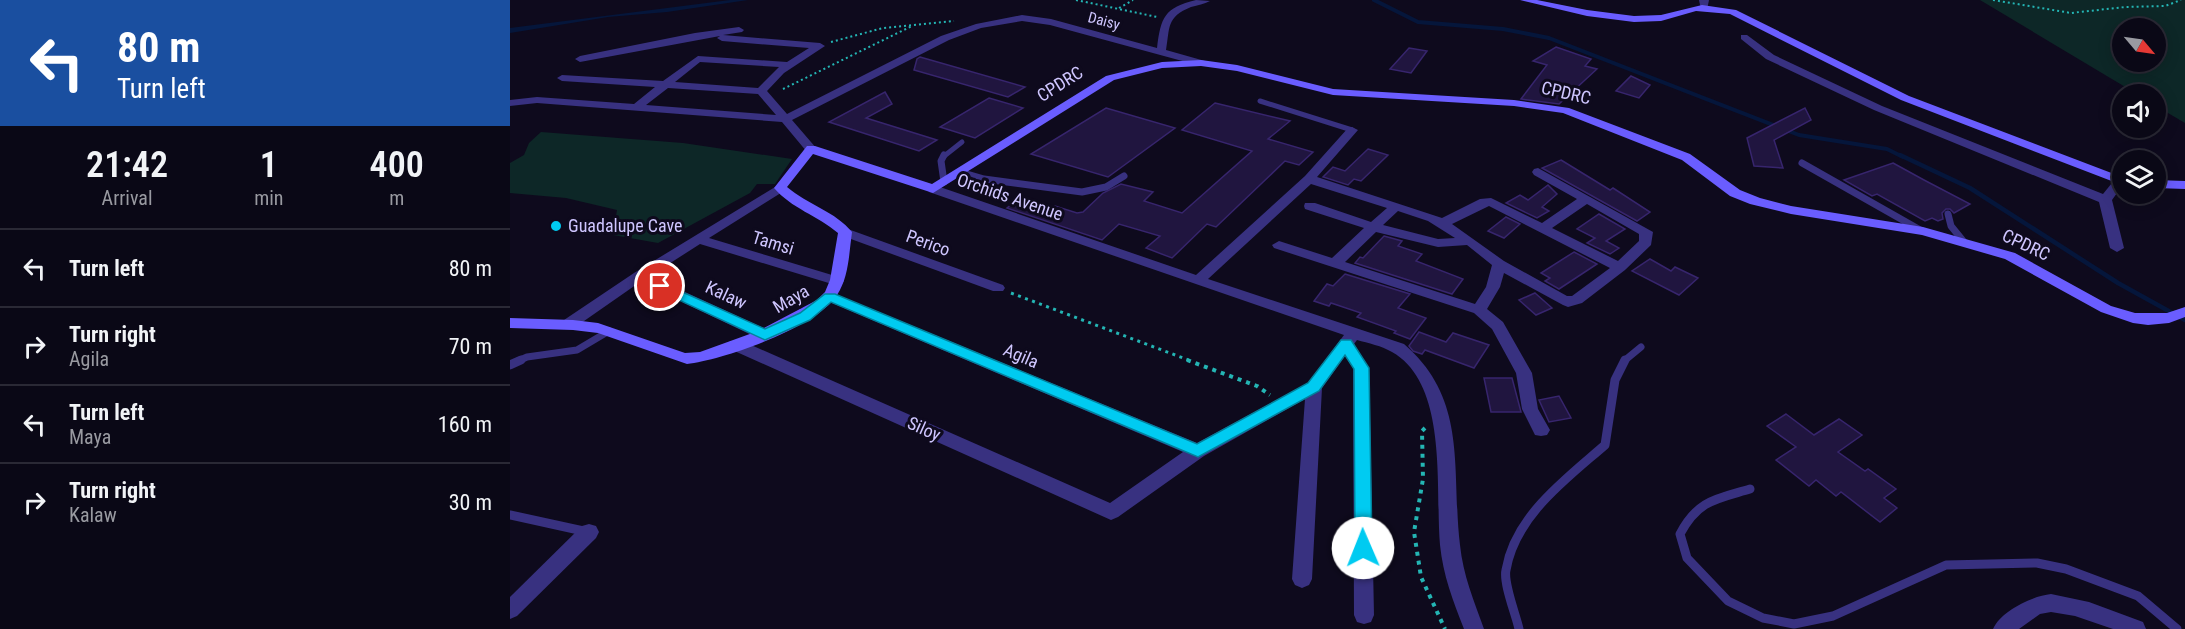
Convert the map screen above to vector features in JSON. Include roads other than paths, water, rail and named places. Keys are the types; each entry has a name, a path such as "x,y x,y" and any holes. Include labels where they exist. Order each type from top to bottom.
{"street":[{"path":"1525,0 1597,14 1647,19 1670,17 1704,4 1744,16 1905,98 2112,178"},
{"path":"1161,51 1167,19 1189,5 1205,1"},
{"name":"Daisy","path":"785,119 945,38 998,21 1022,18 1051,22 1201,63"},
{"path":"580,59 695,36 739,30"},
{"path":"695,36 820,46 789,65 769,81 764,94"},
{"path":"1744,37 1770,57 1878,108 2105,200 2112,216 2112,228 2117,248"},
{"path":"637,106 698,60 789,65"},
{"name":"CPDRC","path":"938,186 1110,78 1156,66 1201,63 1237,68 1333,93 1445,98 1557,108 1598,121 1686,157 1735,193 1755,201 1791,210 1923,231 1964,242 2010,256 2106,309 2148,320 2169,318 2185,312"},
{"path":"562,78 764,94 811,149 780,188 639,276 569,324"},
{"path":"510,103 537,100 785,119"},
{"path":"1198,281 1309,179 1352,130"},
{"name":"Orchids Avenue","path":"811,149 938,186 1350,338 1398,348 1413,361 1429,382 1440,413 1445,440 1450,545 1456,581 1474,629"},
{"path":"1309,179 1443,223 1499,264 1568,302 1577,300 1620,267 1646,242 1646,232 1538,172"},
{"path":"2166,184 2185,185"},
{"path":"780,188 797,202 833,222 845,232 833,289"},
{"path":"2105,200 2112,192"},
{"path":"1543,228 1586,199"},
{"path":"1443,223 1485,202 1491,202 1620,267"},
{"path":"1310,206 1374,227 1438,243 1470,241"},
{"path":"1335,263 1358,239 1395,207"},
{"name":"Perico","path":"845,232 998,288"},
{"name":"Tamsi","path":"698,239 833,289"},
{"path":"1279,245 1479,310 1498,326 1524,374 1530,409 1541,430"},
{"path":"1479,310 1493,287 1499,264"},
{"name":"Kalaw","path":"639,276 765,335"},
{"name":"Maya","path":"510,322 569,324 609,331 688,359 765,335 805,316 833,289"},
{"name":"Agila","path":"833,289 1198,451"},
{"path":"1198,451 1314,387 1350,338"},
{"path":"1350,338 1361,368 1364,615"},
{"name":"Siloy","path":"736,345 1112,512 1198,451"},
{"path":"1302,579 1314,387"},
{"path":"510,610 589,532"},
{"path":"2003,629 2041,604 2063,606 2108,617 2136,629"}],"lane":[{"path":"1260,101 1352,130"},
{"path":"938,186 939,162 942,156 962,142"},
{"path":"1802,163 1923,231"},
{"path":"960,172 984,179 1082,192 1106,187 1124,176"},
{"path":"1948,214 1948,221 1964,242"},
{"path":"510,365 527,357 577,350 609,331"},
{"path":"1519,629 1505,572 1519,530 1558,486 1605,445 1615,380 1625,359 1641,347"},
{"path":"1750,489 1700,504 1688,515 1680,534 1687,558 1728,601 1763,618 1794,624 1833,615 1946,565 2037,563 2066,569 2138,596 2177,629"},
{"path":"510,515 589,532"}],"water":[{"path":"730,0 748,0 667,12 608,17 510,33 510,28"}],"waterway":[{"path":"1374,0 1418,22 1503,29 1549,38 1799,135 1887,149 1903,157"},
{"path":"1900,155 1970,188 2118,283 2185,320"}],"place":[{"name":"Guadalupe Cave","path":"556,226"}]}
